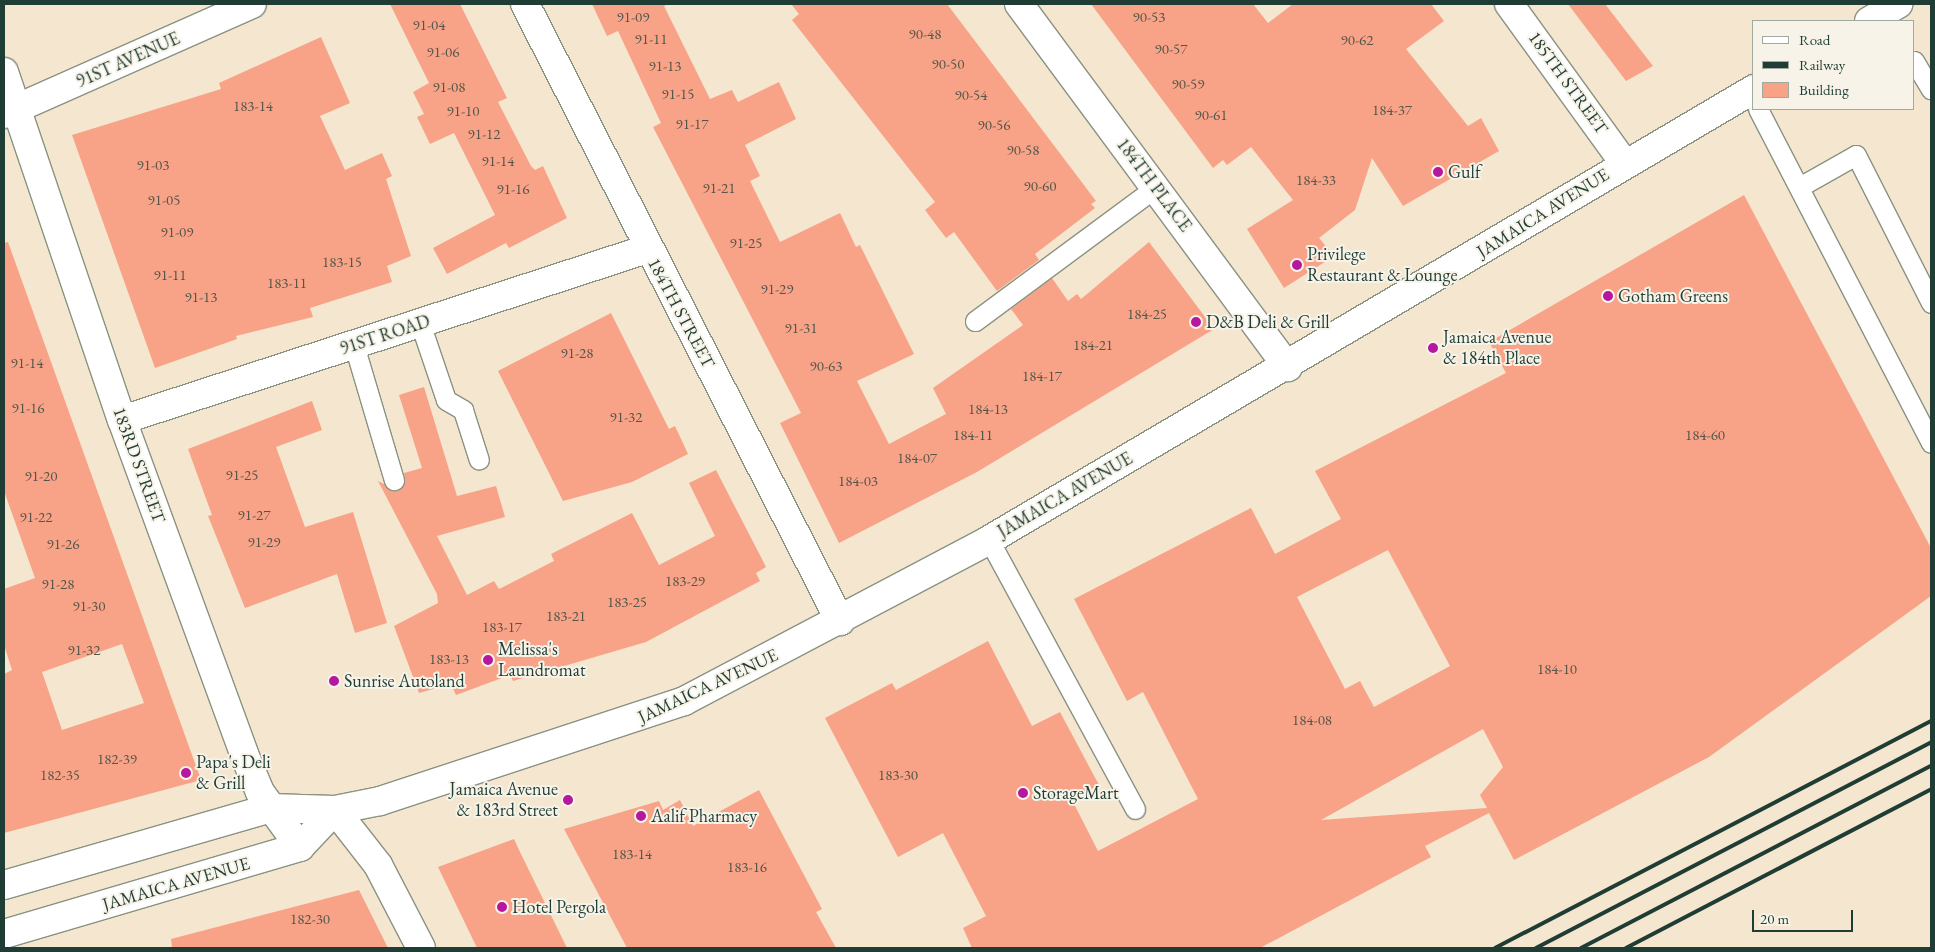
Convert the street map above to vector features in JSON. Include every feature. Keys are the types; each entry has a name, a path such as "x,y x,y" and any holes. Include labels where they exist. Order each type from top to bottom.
{"street":[{"name":"91ST AVENUE","path":"11,111 252,4"},
{"name":"184TH STREET","path":"524,4 647,249 826,589 840,621"},
{"name":"184TH PLACE","path":"1020,4 1288,368"},
{"name":"185TH STREET","path":"1509,4 1624,163"},
{"name":"183RD STREET","path":"4,72 11,111 251,771 270,808 300,847"},
{"name":"JAMAICA AVENUE","path":"4,885 270,808 334,810 380,801 650,715 840,621 989,540 1288,368 1624,163 1752,99"},
{"name":"91ST ROAD","path":"122,420 647,249"},
{"path":"300,847 334,810 378,866 421,948"},
{"name":"JAMAICA AVENUE","path":"4,934 300,847"}],"lane":[{"path":"1915,63 1931,89"},
{"path":"1760,110 1931,443"},
{"path":"1801,186 1856,155 1931,303"},
{"path":"975,321 1156,187"},
{"path":"420,323 446,400 462,410 479,460"},
{"path":"354,345 394,480"},
{"path":"989,540 1135,809"}],"building":[{"path":"390,4 460,4 507,98 498,102 531,166 535,170 543,166 567,218 509,248 506,243 447,274 433,248 495,215 454,133 430,144 417,117 424,114 413,92 429,83"},
{"path":"592,4 669,4 664,6 710,99 732,90 738,102 779,82 796,119 745,145 760,176 750,181 780,242 840,213 856,247 860,245 914,354 857,381 889,444 946,414 933,388 1023,325 1011,309 1052,278 1068,301 1077,294 1081,299 1149,242 1214,329 977,472 839,543 780,423 801,413 653,127 661,123 618,31 607,36"},
{"path":"791,4 947,4 1096,201 1091,204 1095,208 1035,254 1039,260 997,291 954,232 946,238 925,210 935,202 792,20 799,14"},
{"path":"1091,4 1253,4 1268,23 1293,4 1431,4 1444,21 1406,49 1468,126 1481,118 1499,151 1403,206 1372,158 1355,210 1319,238 1334,256 1284,288 1247,229 1293,200 1251,147 1227,165 1223,160 1213,168"},
{"path":"1568,4 1605,4 1653,66 1626,81"},
{"path":"321,37 350,103 320,116 345,170 382,153 392,176 386,179 411,256 387,266 392,282 310,308 313,317 236,336 237,339 155,368 72,135 221,89 219,83"},
{"path":"1744,195 1931,548 1931,596 1709,757 1514,860 1489,813 1425,846 1431,857 1260,948 972,948 963,928 986,916 943,833 898,857 825,718 892,683 896,690 988,641 1032,726 1060,712 1099,785 1072,800 1098,851 1198,799 1143,692 1127,701 1074,599 1251,508 1275,554 1341,519 1315,471 1506,373 1489,342","holes":["1388,550 1450,666 1374,707 1360,681 1345,689 1297,597","1483,729 1503,767 1480,795 1487,808 1321,820"]},
{"path":"8,242 201,780 4,833 4,674 12,670 4,645 4,589 35,578 4,491 4,243","holes":["122,644 144,703 62,730 42,672"]},
{"path":"611,313 669,429 675,426 688,454 632,482 563,501 498,371"},
{"path":"424,387 457,496 496,486 505,517 437,536 467,595 494,581 499,589 554,561 551,554 632,513 659,565 715,536 689,483 716,470 766,567 756,573 760,581 646,642 513,681 510,675 456,695 451,684 419,693 394,626 438,603 437,594 378,481 398,491 405,483 404,473 422,468 399,395"},
{"path":"312,401 322,430 276,447 305,527 353,512 387,623 355,633 337,574 245,608 208,516 212,515 188,449"},
{"path":"759,790 822,909 816,912 836,948 627,948 564,829 659,801 663,810 680,800 693,826"},
{"name":"Hotel Pergola","path":"514,839 567,948 477,948 438,867"},
{"path":"359,890 388,948 172,948 171,939"}],"railway":[{"path":"1495,948 1931,721"},
{"path":"1536,948 1931,742"},
{"path":"1581,948 1931,766"},
{"path":"1626,948 1931,789"}],"place":[{"name":"Gulf","path":"1438,172"},
{"name":"Privilege Restaurant & Lounge","path":"1297,265"},
{"name":"Gotham Greens","path":"1608,296"},
{"name":"D&B Deli & Grill","path":"1196,322"},
{"name":"Jamaica Avenue & 184th Place","path":"1433,348"},
{"name":"Melissa's Laundromat","path":"488,660"},
{"name":"Sunrise Autoland","path":"334,681"},
{"name":"Papa's Deli & Grill","path":"186,773"},
{"name":"StorageMart","path":"1023,793"},
{"name":"Jamaica Avenue & 183rd Street","path":"568,800"},
{"name":"Aalif Pharmacy","path":"641,816"},
{"name":"Hotel Pergola","path":"502,907"}]}
